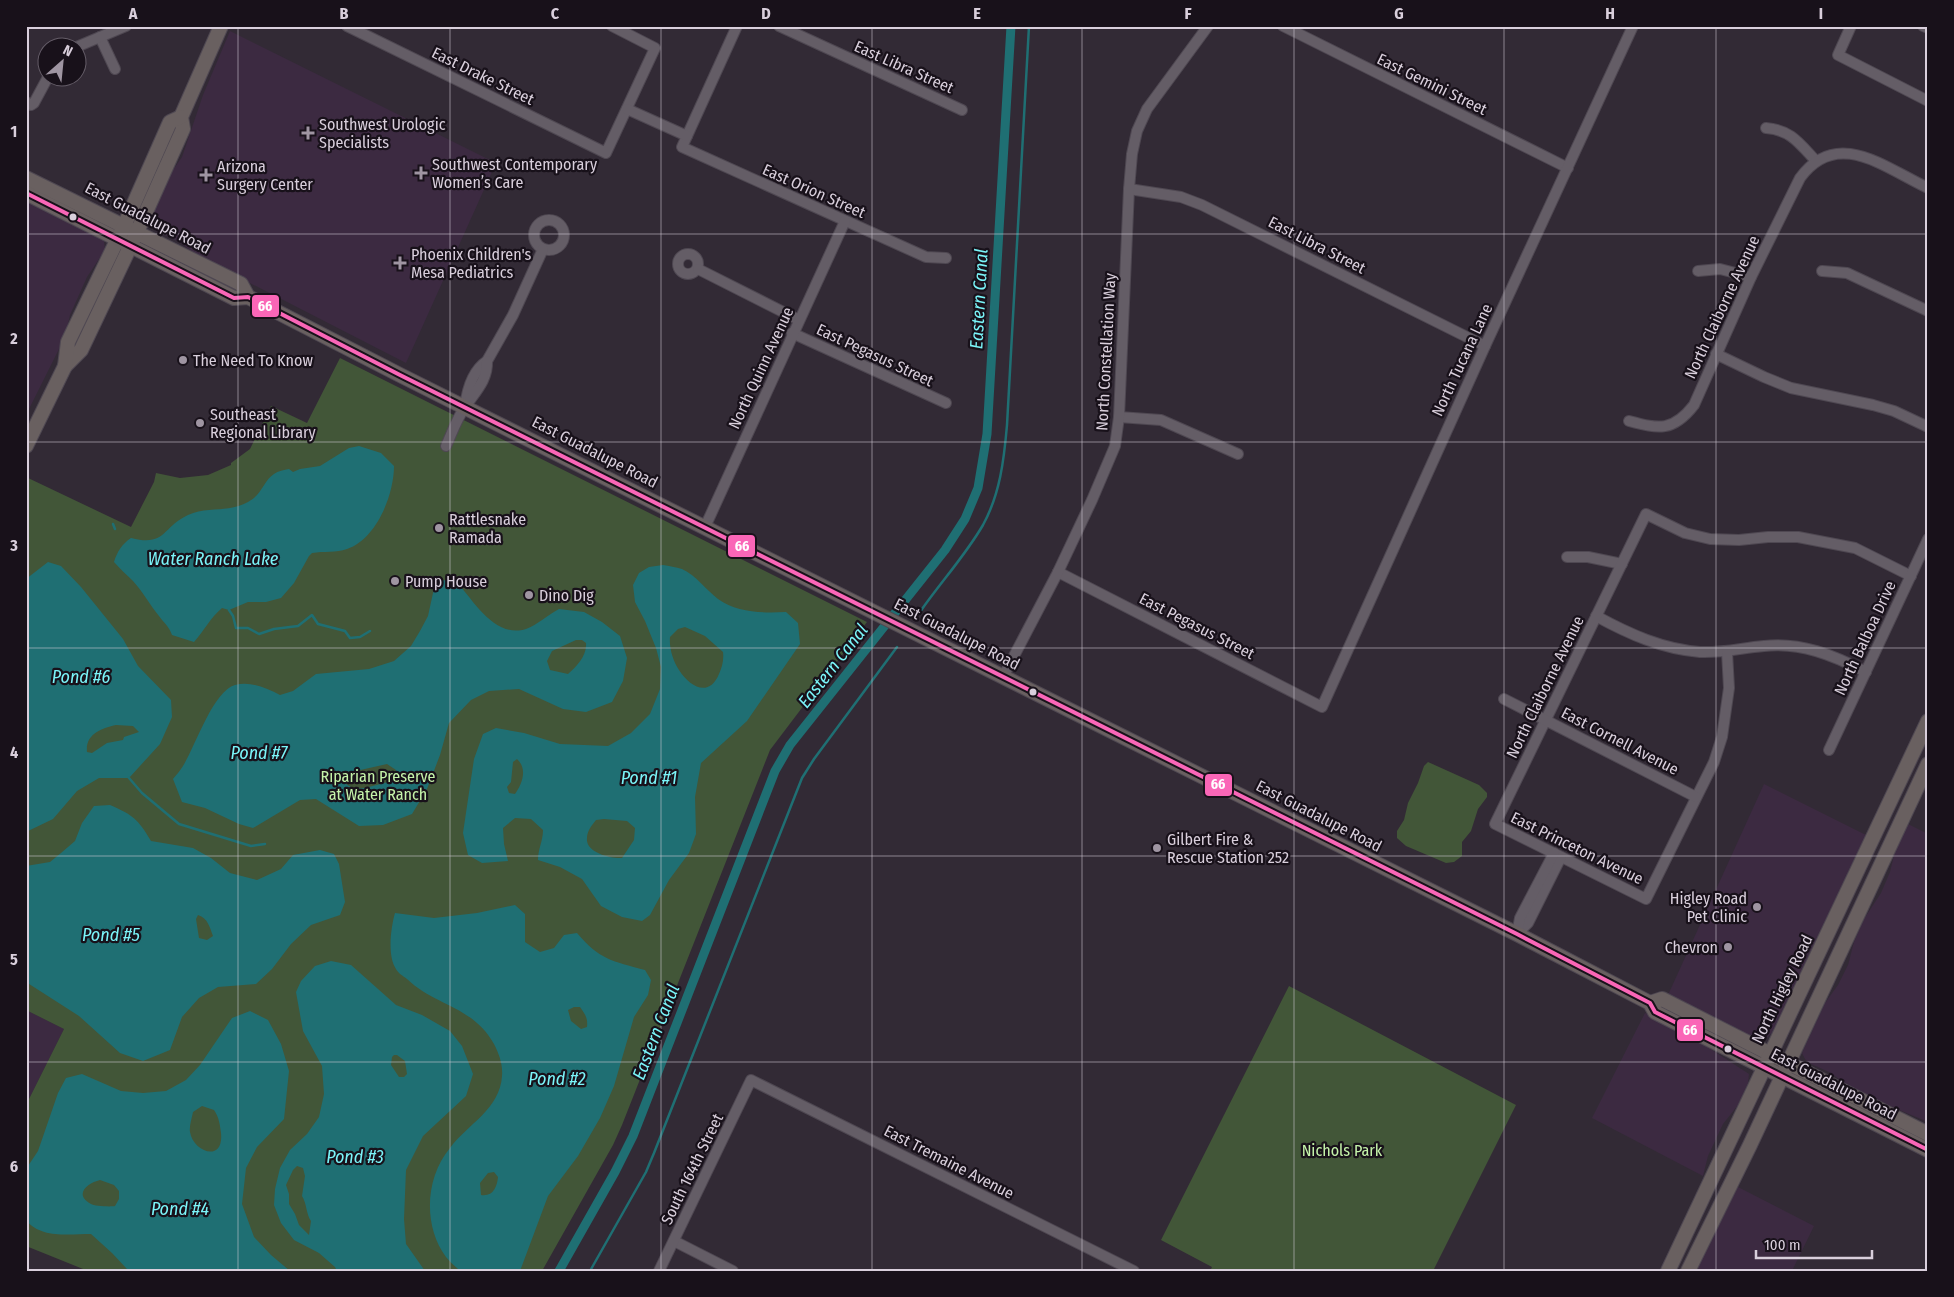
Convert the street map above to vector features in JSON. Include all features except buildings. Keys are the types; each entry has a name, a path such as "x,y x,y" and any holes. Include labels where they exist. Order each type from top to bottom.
{"main road":[{"path":"65,366 81,350 134,239 183,129 181,117 221,26"},
{"path":"26,446 75,345 77,338 74,331 121,233 170,122 181,117"},
{"name":"East Guadalupe Road","path":"26,178 121,233"},
{"name":"East Guadalupe Road","path":"26,193 241,284 248,297 900,626 1517,934 1650,1003 1655,1012 1928,1150"},
{"name":"North Higley Road","path":"1668,1271 1927,726"},
{"path":"1688,1271 1782,1077 1928,764"},
{"path":"1870,847 1886,854"},
{"name":"East Guadalupe Road","path":"1650,1003 1662,999 1928,1134"}],"street":[{"path":"88,42 126,26"},
{"name":"East Drake Street","path":"347,26 606,153 627,108"},
{"path":"612,26 655,48 627,108 686,136 737,26"},
{"name":"East Libra Street","path":"779,26 962,110"},
{"name":"North Constellation Way","path":"1003,677 1058,572 1115,446 1119,417 1129,189 1132,154 1137,131 1147,109 1208,26"},
{"name":"East Gemini Street","path":"1283,26 1568,168"},
{"name":"North Tucana Lane","path":"1322,706 1633,26"},
{"path":"1851,26 1838,54 1928,101"},
{"path":"1923,26 1928,28"},
{"path":"100,37 115,69"},
{"path":"29,103 37,100 43,88"},
{"path":"1766,128 1780,129 1791,134 1816,160 1828,154 1841,152 1855,154 1869,158 1927,185"},
{"name":"East Orion Street","path":"686,136 682,147 926,257 946,258"},
{"name":"North Claiborne Avenue","path":"1629,421 1659,428 1684,417 1694,405 1751,277 1800,178 1816,160"},
{"name":"East Libra Street","path":"1129,189 1180,197 1202,204 1485,346"},
{"name":"North Quinn Avenue","path":"705,527 792,333 845,221"},
{"path":"446,446 465,407 476,395 487,373 487,361 513,315 543,249"},
{"path":"1698,271 1720,268 1751,277"},
{"name":"East Pegasus Street","path":"698,269 799,320"},
{"path":"1822,271 1847,273 1928,311"},
{"name":"East Pegasus Street","path":"792,333 946,403"},
{"path":"1716,354 1791,388 1873,405 1894,411 1928,427"},
{"path":"1119,417 1161,420 1238,454"},
{"name":"North Claiborne Avenue","path":"1494,824 1646,514 1685,534 1710,539 1739,540 1768,537 1798,537 1855,548 1911,576"},
{"name":"North Balboa Drive","path":"1829,750 1928,539"},
{"path":"1567,557 1588,557 1622,564"},
{"name":"East Pegasus Street","path":"1058,572 1322,706"},
{"path":"1596,616 1625,632 1655,644 1678,649 1727,652 1765,646 1789,645 1813,649 1835,656 1866,672"},
{"path":"1696,797 1714,762 1722,737 1729,688 1727,652"},
{"name":"East Cornell Avenue","path":"1504,699 1696,797"},
{"name":"East Princeton Avenue","path":"1494,824 1646,899 1696,797"},
{"path":"1517,934 1520,918 1557,855"},
{"name":"South 164th Street","path":"659,1271 751,1080"},
{"name":"East Tremaine Avenue","path":"751,1080 1134,1271"},
{"path":"674,1241 733,1271"}],"shaded area":[{"path":"230,31 496,163 406,363 205,260 179,242 156,231 149,224 166,180 182,157 203,95"},
{"path":"26,200 100,237 104,241 105,250 87,277 70,315 65,337 26,415"},
{"path":"1764,784 1866,835 1772,1033 1762,1042 1668,995"},
{"path":"1908,824 1928,834 1928,1122 1861,1094 1829,1072 1809,1063 1802,1053 1825,1003 1838,985 1848,965 1854,942 1864,919 1881,893 1890,872 1896,847"},
{"path":"26,1010 64,1029 26,1105"},
{"path":"1645,1013 1695,1039 1749,1074 1748,1083 1738,1105 1723,1124 1708,1156 1703,1176 1592,1118"},
{"path":"1738,1187 1814,1226 1792,1271 1696,1271"}],"green space":[{"name":"Riparian Preserve at Water Ranch","path":"340,358 867,622 770,750 622,1125 613,1145 542,1271 88,1271 26,1246 26,1105 64,1029 26,1010 26,477 131,527 154,482 156,473 180,478 208,475 231,465 231,463 250,449 271,406 307,423"},
{"path":"1428,762 1479,785 1487,793 1487,797 1478,809 1471,831 1462,842 1462,856 1454,862 1446,863 1406,846 1397,838 1397,831 1404,820 1408,803 1424,766"},
{"name":"Nichols Park","path":"1289,986 1516,1105 1433,1271 1210,1271 1212,1267 1161,1240"}],"water":[{"name":"Water Ranch Lake","path":"359,446 381,453 394,466 387,502 375,526 367,536 358,544 347,549 312,553 294,583 281,598 266,602 248,602 229,610 222,608 194,642 172,635 137,585 114,562 120,548 131,538 151,540 158,538 188,515 241,505 257,496 268,480 276,473 289,469 293,472 320,466 349,448"},
{"name":"Pond #6","path":"48,562 61,566 81,587 123,639 138,666 171,700 172,717 160,744 129,778 99,778 77,791 53,819 26,832 26,579","holes":["116,725 133,726 139,732 124,737 123,740 107,743 92,753 87,752 89,741 100,730"]},
{"name":"Pond #1","path":"663,565 682,569 692,575 725,604 742,610 786,612 798,623 800,644 747,721 701,763 695,797 696,834 689,853 669,880 650,915 642,921 622,917 601,906 582,879 560,867 538,860 543,830 531,819 515,818 503,828 508,861 482,863 468,855 463,833 474,759 483,734 496,728 524,733 560,744 608,746 631,733 650,714 660,689 661,667 656,648 635,602 633,585 639,573 649,567","holes":["685,627 705,636 723,652 720,671 715,681 705,688 688,681 675,663 670,637 678,629","517,759 523,772 522,781 515,794 509,793 507,787 511,782 513,762","596,820 627,821 635,828 634,840 622,858 606,856 590,848 587,835"]},
{"name":"Pond #7","path":"440,580 456,581 486,616 504,628 515,631 530,627 559,609 584,612 602,622 620,636 627,658 623,681 612,702 586,712 563,709 519,689 489,691 471,700 449,723 440,755 427,789 412,814 383,825 359,826 316,799 300,800 253,828 239,824 205,808 182,802 173,779 188,757 212,708 227,689 235,685 247,684 264,688 280,695 293,691 316,674 369,669 394,661 411,646 420,631 428,616 433,593","holes":["576,640 582,640 586,643 585,652 578,664 568,674 550,670 547,661 552,651","387,764 396,770 392,781 354,789 346,784 345,778 347,773"]},
{"name":"Pond #5","path":"110,805 130,815 151,841 193,848 211,858 230,873 257,880 281,869 293,855 320,850 334,854 339,864 345,902 340,915 311,925 291,944 272,969 256,984 218,987 199,998 182,1017 170,1050 143,1061 120,1053 79,1016 26,982 26,866 50,862 75,841 82,823 94,806","holes":["198,915 208,924 213,936 207,940 199,938 196,919"]},
{"name":"Pond #2","path":"515,905 525,914 525,942 540,952 554,948 564,935 577,933 600,954 615,961 645,970 651,980 648,995 634,1017 614,1086 600,1118 578,1156 548,1196 520,1271 460,1271 446,1257 433,1231 430,1202 436,1173 442,1160 457,1139 482,1115 496,1098 502,1076 501,1063 494,1044 485,1031 465,1014 418,988 398,972 391,957 391,933 395,913 434,918 477,913","holes":["580,1007 587,1019 587,1027 581,1029 571,1021 568,1010","494,1172 498,1177 494,1190 489,1194 481,1195 480,1183 488,1173"]},
{"name":"Pond #3","path":"331,961 351,965 396,1005 422,1015 450,1031 462,1046 473,1074 466,1096 423,1136 406,1170 404,1219 406,1244 425,1271 337,1271 319,1253 294,1240 281,1223 274,1205 275,1189 280,1168 290,1150 307,1134 319,1117 324,1094 322,1066 303,1031 296,992 301,981 315,966","holes":["394,1055 405,1061 407,1074 404,1077 399,1077 391,1065","297,1166 303,1168 305,1176 302,1196 311,1221 309,1235 299,1225 289,1204 289,1194 286,1185"]},
{"name":"Pond #4","path":"250,1011 268,1020 281,1044 289,1071 284,1119 257,1147 246,1168 242,1204 254,1237 290,1271 131,1271 91,1234 65,1235 47,1233 32,1226 26,1220 26,1169 38,1151 58,1093 66,1078 82,1074 121,1091 143,1093 166,1091 186,1080 200,1065 232,1018","holes":["202,1106 214,1110 219,1121 221,1142 218,1148 213,1151 202,1149 197,1145 192,1139 190,1132 193,1112","100,1180 114,1185 119,1191 119,1199 115,1206 93,1205 83,1196 84,1189 87,1186"]}],"waterway":[{"name":"Eastern Canal","path":"559,1271 615,1172 633,1136 775,771 790,745 945,550 965,519 978,488 987,434 1011,26"},
{"path":"920,612 983,525 994,501 1000,476 1007,425 1029,26"},
{"path":"113,524 115,529"},
{"path":"229,610 233,616 236,628 248,628 259,634 274,629 298,626 312,615 318,624 345,631 350,638 360,637 370,631"},
{"path":"590,1271 646,1172 802,778 897,647"},
{"path":"129,778 142,793 179,824 251,846 265,844"}],"transit line":[{"name":"66","path":"26,193 234,298 248,297 400,375 1517,934 1650,1003 1655,1012 1928,1150"}],"place":[{"name":"Southwest Urologic Specialists","path":"308,133"},
{"name":"Southwest Contemporary Women’s Care","path":"421,173"},
{"name":"Arizona Surgery Center","path":"206,175"},
{"name":"Phoenix Children's Mesa Pediatrics","path":"400,263"},
{"name":"The Need To Know","path":"183,360"},
{"name":"Southeast Regional Library","path":"200,423"},
{"name":"Rattlesnake Ramada","path":"439,528"},
{"name":"Pump House","path":"395,581"},
{"name":"Dino Dig","path":"529,595"},
{"name":"Gilbert Fire & Rescue Station 252","path":"1157,848"},
{"name":"Higley Road Pet Clinic","path":"1757,907"},
{"name":"Chevron","path":"1728,947"}]}
